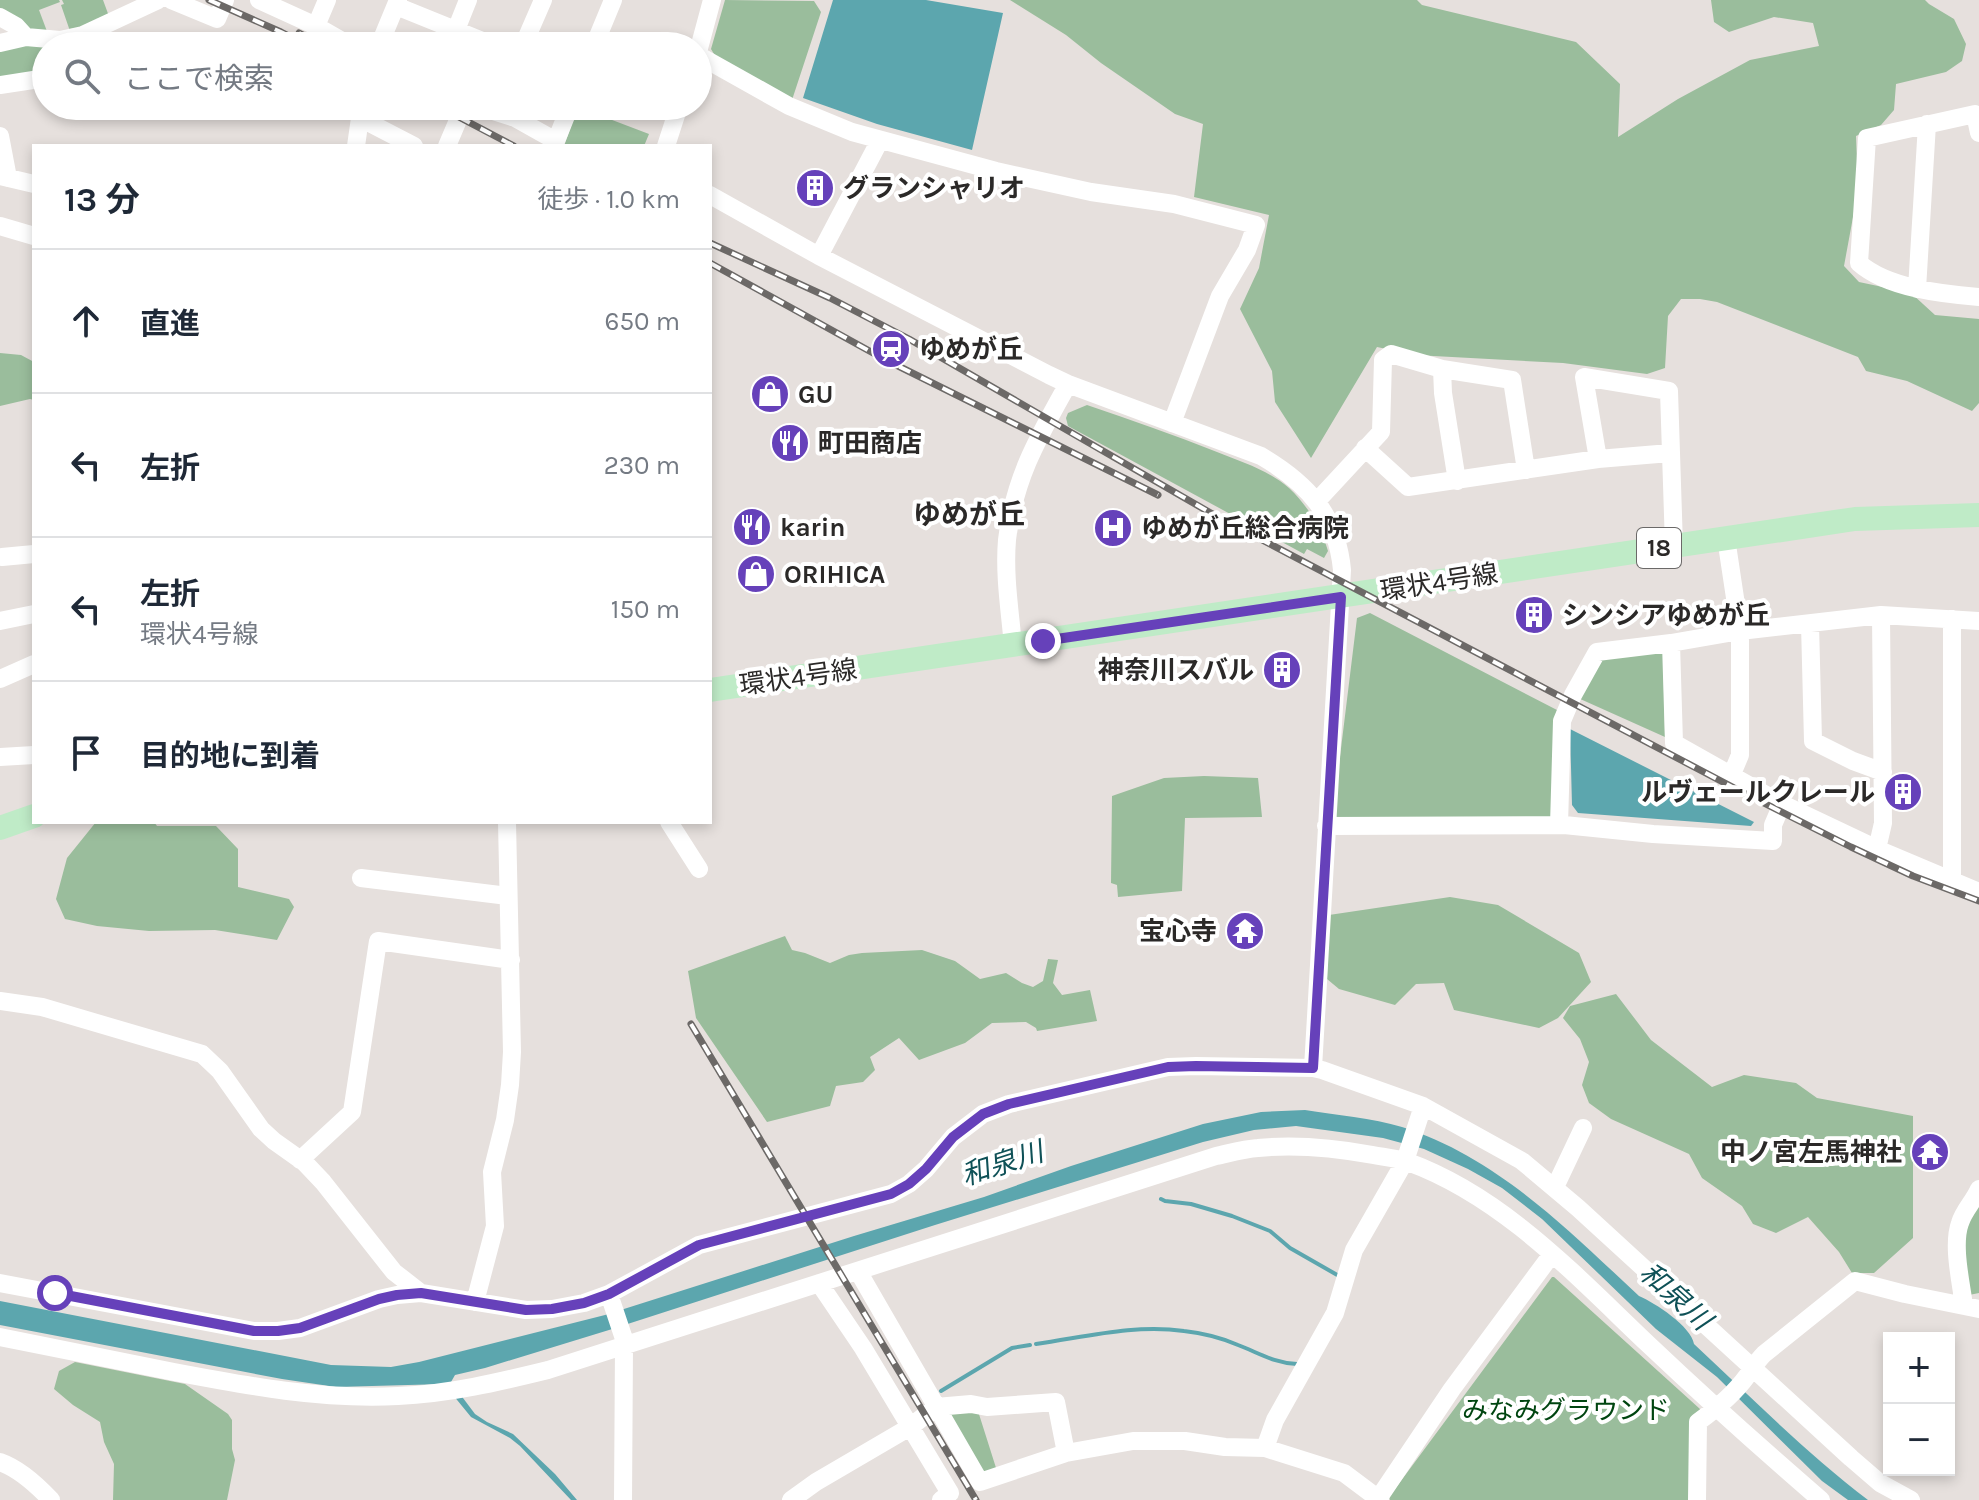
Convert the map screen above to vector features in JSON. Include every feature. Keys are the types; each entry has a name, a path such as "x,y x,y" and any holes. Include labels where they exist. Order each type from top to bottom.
{"main road":[{"name":"環状4号線","path":"712,690 1855,519 1979,515"},
{"path":"0,828 32,817"}],"street":[{"path":"100,32 158,0"},
{"path":"171,0 217,19 225,0"},
{"path":"259,0 326,32"},
{"path":"316,26 327,0"},
{"path":"456,30 468,0"},
{"path":"529,32 543,0"},
{"path":"600,32 613,0"},
{"path":"704,32 712,0"},
{"path":"385,32 397,3 461,32"},
{"path":"0,17 16,26 26,37"},
{"path":"0,43 32,38"},
{"path":"712,62 789,106 852,132 996,171 1091,192 1174,204 1256,225 1247,250 1220,296 1172,423"},
{"path":"0,85 32,80"},
{"path":"1979,133 1975,114 1867,138 1859,263 1870,273 1917,289 1979,297"},
{"path":"356,144 360,120"},
{"path":"364,120 410,144"},
{"path":"448,144 458,120"},
{"path":"519,120 556,141 564,120"},
{"path":"667,144 674,120"},
{"path":"1917,289 1927,124"},
{"path":"0,136 4,177 32,184"},
{"path":"819,256 880,140"},
{"path":"712,196 819,256 1068,384 1261,456 1283,469 1317,501 1333,528 1342,570 1313,1068"},
{"path":"0,226 32,235"},
{"path":"1317,501 1381,432 1383,360 1391,354 1442,369 1512,380 1526,470"},
{"path":"1442,369 1457,481"},
{"path":"1598,459 1584,377 1669,391 1674,546"},
{"path":"1013,646 1006,570 1012,511 1034,445 1068,384"},
{"path":"1365,448 1408,487 1598,459 1670,453"},
{"path":"1726,538 1740,631 1740,755 1732,774"},
{"path":"2,557 32,554"},
{"path":"0,621 32,614"},
{"path":"1559,825 1562,721 1597,652 1881,615 1979,621"},
{"path":"1877,849 1883,823 1881,615"},
{"path":"1952,619 1952,881"},
{"path":"1810,624 1813,741 1883,772"},
{"path":"1671,643 1674,743 1782,804 1979,892"},
{"path":"0,679 32,665"},
{"path":"0,757 32,755"},
{"path":"1326,826 1559,825 1773,841 1773,825 1782,804"},
{"path":"475,1302 495,1226 492,1172 510,1085 511,960 507,824"},
{"path":"670,824 699,869"},
{"path":"361,878 508,896"},
{"path":"300,1160 352,1112 378,941 511,960"},
{"path":"1,998 202,1054 220,1071 261,1129 323,1182 394,1272 421,1293"},
{"path":"0,1283 254,1331 300,1328 397,1295 421,1293 526,1310 611,1300 699,1245 891,1194 909,1184 953,1137 983,1114 1009,1104 1168,1067 1313,1068 1420,1114 1456,1124 1522,1161 1750,1372 1880,1483 1911,1500"},
{"path":"1265,1448 1275,1420 1335,1313 1354,1250 1406,1158 1420,1114"},
{"path":"1553,1187 1583,1128"},
{"path":"0,1337 253,1387 352,1397 442,1392 548,1370 623,1341 858,1271 1216,1156 1256,1148 1297,1146 1340,1149 1406,1158 1462,1188 1513,1222 1720,1405 1821,1500"},
{"path":"1697,1500 1698,1422 1720,1405 1764,1354 1855,1281 1972,1307 1957,1233 1961,1218 1979,1189"},
{"path":"858,1271 980,1482 1066,1453 1133,1441 1185,1441 1225,1447 1265,1448 1344,1473 1379,1499 1452,1389 1552,1254"},
{"path":"819,1283 863,1348 950,1493 941,1500"},
{"path":"611,1300 623,1341 623,1500"},
{"path":"791,1500 910,1427 936,1407 1056,1402 1066,1453"},
{"path":"0,1462 10,1465 51,1500"}],"green space":[{"path":"0,0 60,2 39,10 47,32 32,31 0,11"},
{"path":"62,0 103,0 110,19 70,32 61,5 64,4"},
{"path":"725,0 814,1 821,12 792,100 717,59 712,46"},
{"path":"1010,0 1417,0 1422,5 1576,42 1620,84 1618,137 1678,99 1750,60 1819,46 1813,23 1774,17 1729,32 1714,22 1711,0 1925,0 1954,19 1966,44 1962,61 1946,72 1896,84 1894,110 1881,125 1856,136 1858,190 1844,266 1859,282 1911,293 1935,315 1979,319 1979,403 1972,411 1907,381 1866,371 1858,357 1717,302 1681,299 1668,316 1665,368 1647,374 1563,363 1415,355 1377,347 1311,458 1275,402 1272,371 1240,309 1259,268 1269,215 1194,197 1203,124 1175,114 1066,35"},
{"path":"32,41 32,74 0,78 0,48"},
{"path":"573,120 612,120 649,134 645,144 565,144"},
{"path":"0,353 21,355 32,361 32,400 0,406"},
{"path":"1087,405 1201,446 1272,476 1296,495 1313,517 1328,551 1324,558 1307,549 1304,554 1068,426 1068,413"},
{"path":"1370,613 1557,710 1554,819 1332,822 1357,618"},
{"path":"1663,650 1665,737 1578,698 1601,660"},
{"path":"1164,778 1258,778 1262,817 1185,818 1182,891 1118,897 1117,885 1111,883 1112,796"},
{"path":"94,824 216,826 238,849 238,887 289,899 294,907 277,940 215,930 149,931 97,926 65,919 56,899 67,858"},
{"path":"1450,897 1498,905 1579,953 1591,982 1558,1018 1539,1028 1454,1010 1444,983 1416,984 1395,1005 1339,989 1327,979 1329,915"},
{"path":"785,936 792,950 830,963 862,953 922,950 955,961 980,979 1006,973 1033,987 1043,981 1048,959 1058,960 1053,983 1062,995 1090,990 1097,1021 1037,1031 1026,1022 992,1023 965,1043 919,1060 899,1038 870,1057 875,1070 863,1082 836,1086 830,1106 767,1122 696,1018 688,971"},
{"path":"1616,994 1651,1040 1712,1087 1744,1075 1796,1083 1817,1098 1913,1116 1913,1238 1874,1273 1852,1273 1839,1252 1808,1217 1776,1233 1753,1224 1742,1206 1702,1178 1689,1154 1611,1119 1589,1103 1582,1085 1589,1062 1580,1039 1563,1018 1570,1006"},
{"path":"1979,1199 1979,1293 1969,1295 1961,1246 1966,1218"},
{"name":"みなみグラウンド","path":"1552,1277 1700,1409 1693,1500 1390,1500 1389,1497"},
{"path":"75,1362 185,1384 228,1414 232,1420 235,1460 227,1500 113,1500 114,1464 104,1442 100,1422 54,1389 59,1371"},
{"path":"978,1411 997,1471 985,1475 949,1414"}],"water":[{"path":"833,0 926,0 1003,13 972,150 877,124 803,98"},
{"path":"1570,729 1754,822 1751,826 1578,813 1572,805"},
{"path":"1305,1110 1402,1127 1437,1140 1500,1176 1558,1221 1639,1296 1679,1323 1694,1344 1758,1404 1868,1500 1848,1500 1822,1481 1717,1377 1656,1329 1542,1219 1502,1188 1424,1149 1383,1138 1296,1126 1254,1130 1203,1142 609,1330 455,1375 451,1382 475,1414 513,1434 577,1500 571,1500 510,1438 471,1417 444,1384 336,1387 0,1325 0,1301 331,1365 391,1367 605,1315 984,1197 1203,1124 1261,1112"}],"waterway":[{"path":"1161,1199 1232,1216 1270,1231 1290,1248 1339,1276"},
{"path":"1036,1344 1110,1332 1165,1329 1212,1336 1274,1360 1297,1364"},
{"path":"941,1391 1012,1348 1030,1345"}],"railway":[{"path":"209,0 281,32"},
{"path":"465,120 510,144"},
{"path":"712,244 830,298 909,339 1209,512 1740,791 1913,876 1979,901"},
{"path":"712,264 884,359 1158,495"},
{"path":"691,1024 976,1500"}],"place":[{"name":"グランシャリオ","path":"815,188"},
{"name":"ゆめが丘","path":"891,349"},
{"name":"GU","path":"770,394"},
{"name":"町田商店","path":"790,443"},
{"name":"karin","path":"752,527"},
{"name":"ゆめが丘総合病院","path":"1113,528"},
{"name":"ORIHICA","path":"756,574"},
{"name":"シンシアゆめが丘","path":"1534,615"},
{"name":"神奈川スバル","path":"1282,670"},
{"name":"ルヴェールクレール","path":"1903,792"},
{"name":"宝心寺","path":"1245,931"},
{"name":"中ノ宮左馬神社","path":"1930,1152"}],"district":[{"name":"ゆめが丘","path":"969,514"}],"route":[{"path":"55,1293 254,1331 300,1328 379,1299 421,1293 526,1310 552,1309 609,1294 699,1245 891,1194 909,1184 953,1137 983,1114 1009,1104 1168,1067 1313,1068 1341,597 1043,641"}],"water label":[{"name":"和泉川","path":"1002,1163"},
{"name":"和泉川","path":"1676,1296"}]}
